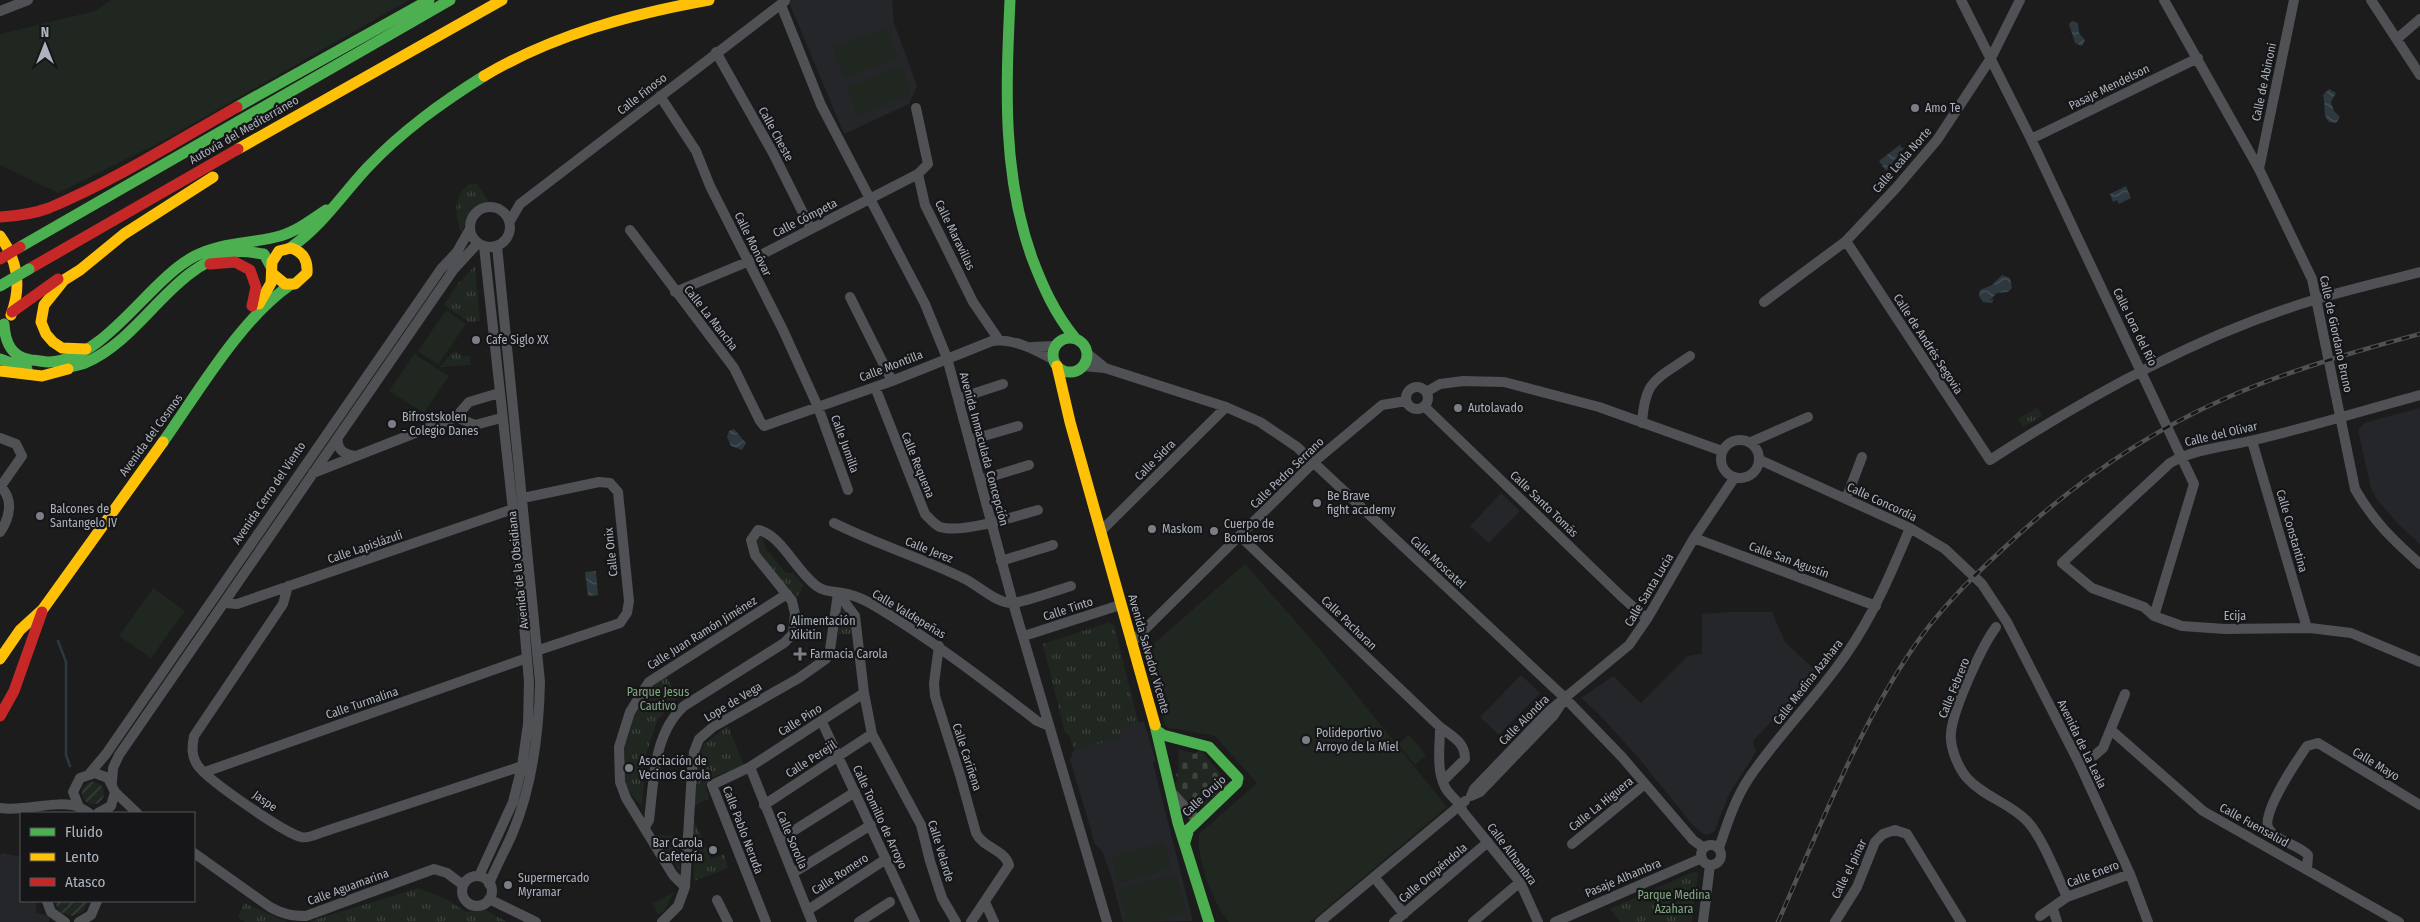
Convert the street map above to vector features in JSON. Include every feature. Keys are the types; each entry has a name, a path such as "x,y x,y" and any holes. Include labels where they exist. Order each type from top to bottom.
{"main road":[{"path":"0,217 23,215 48,208 157,153 429,0"},
{"name":"Autovía del Mediterráneo","path":"0,259 450,0"},
{"name":"Autovía del Mediterráneo","path":"0,286 362,78 502,0"},
{"path":"248,323 269,287 274,257 310,234 322,223 340,199 375,160 424,114 517,58 560,38 618,19 664,7 709,0"},
{"path":"1010,0 1005,111 1007,161 1020,227 1060,320 1075,338 1083,344 1087,353 1078,369 1068,380 1064,393"},
{"path":"340,199 311,220 286,234 210,248 184,262 106,334 81,354 54,362 26,360 16,355 5,340 2,327 12,312 44,287 237,161 306,121 362,78"},
{"path":"0,209 48,208"},
{"path":"0,371 41,378 54,376 103,353 176,286 217,256 248,251 264,254 280,282 290,285 304,278 313,242 322,223"},
{"path":"86,349 62,348 53,342 46,334 41,322 44,305 64,280 80,270 124,234"},
{"path":"0,236 17,268 18,290 12,312"},
{"path":"242,241 300,251 308,261"},
{"path":"205,265 237,262 249,269 255,277 256,296 237,338"},
{"name":"Avenida del Cosmos","path":"1,661 20,630 43,609 248,323 273,297 290,285"},
{"path":"1050,300 1056,345 1055,363 1064,371 1078,369"},
{"path":"1056,345 1065,338 1075,338"},
{"path":"0,359 25,368 68,369"},
{"name":"Avenida Salvador Vicente","path":"1055,363 1120,605 1156,730 1178,823 1209,922"},
{"name":"Avenida del Cosmos","path":"0,716 3,700 14,691 43,609"},
{"name":"Calle Orujo","path":"1156,730 1163,736 1209,747 1238,778 1237,783 1187,831 1185,842"}],"street":[{"path":"0,11 28,0"},
{"name":"Calle Lora del Río","path":"1961,0 2031,139 2142,370 2194,484 2154,616"},
{"name":"Calle Leala Norte","path":"1764,302 1846,241 1896,188 1937,140 1991,58 2020,0"},
{"name":"Calle de Giordano Bruno","path":"2164,0 2259,169 2312,279 2355,489 2369,514 2386,534 2420,564"},
{"name":"Calle de Abinoni","path":"2259,169 2294,0"},
{"path":"2371,0 2398,38 2420,75"},
{"name":"Calle Finoso","path":"510,221 520,204 716,52 783,3"},
{"name":"Avenida Inmaculada Concepción","path":"783,3 821,105 924,304 947,358 960,398 1001,562 1107,922"},
{"path":"2398,38 2420,20"},
{"name":"Calle Cheste","path":"716,52 773,153 811,229"},
{"name":"Pasaje Mendelson","path":"2031,139 2198,58"},
{"name":"Calle Monóvar","path":"660,96 696,150 747,262 783,330 818,407"},
{"path":"916,108 928,164 918,174"},
{"name":"Calle Cómpeta","path":"675,292 747,262 918,174"},
{"name":"Calle Maravillas","path":"918,174 925,205 973,302 998,340"},
{"name":"Calle Finoso","path":"499,209 520,204"},
{"path":"487,207 499,209 510,221 510,234 507,239 497,246 481,244 470,229 473,218 481,209 487,207"},
{"name":"Avenida Cerro del Viento","path":"74,787 80,778 90,773 106,754 332,423 441,269 457,252 470,229"},
{"name":"Calle La Mancha","path":"630,230 734,368 764,426"},
{"name":"Calle de Andrés Segovia","path":"1846,241 1990,460 2055,418 2142,370"},
{"name":"Avenida Cerro del Viento","path":"102,812 113,802 113,768 119,754 454,269 481,244"},
{"name":"Avenida de la Obsidiana","path":"479,876 513,802 522,766 528,724 527,658 513,510 499,394 489,274 481,244"},
{"name":"Avenida de la Obsidiana","path":"489,884 513,832 530,778 539,722 539,650 497,246"},
{"path":"2142,370 2227,332 2316,300 2420,272"},
{"path":"850,297 892,381"},
{"name":"Calle Montilla","path":"764,426 892,381 979,344 998,340 1028,347 1056,345"},
{"name":"Calle Montilla","path":"1028,347 1055,363"},
{"name":"Calle Moscatel","path":"1087,353 1105,368"},
{"path":"1642,423 1646,391 1653,382 1690,356"},
{"name":"Calle Moscatel","path":"1078,369 1105,368 1226,407 1260,422 1297,447 1565,698 1645,784 1703,853"},
{"path":"1426,392 1447,382 1504,382 1599,407 1722,451"},
{"path":"960,398 1002,384"},
{"name":"Calle Requena","path":"875,386 925,514 940,526 956,528 1038,510"},
{"path":"1421,387 1426,392 1428,399 1424,406 1414,408 1406,401 1406,394 1411,388 1421,387"},
{"path":"312,473 456,417 469,402 499,394"},
{"name":"Calle del Olivar","path":"2062,563 2170,463 2182,456 2202,449 2252,440 2420,395"},
{"name":"Calle Pedro Serrano","path":"1131,643 1241,537 1314,462 1382,405 1406,401"},
{"name":"Calle Santo Tomás","path":"1424,406 1622,598 1647,619"},
{"name":"Calle Jumilla","path":"818,407 848,490"},
{"name":"Calle Sidra","path":"1101,531 1226,407"},
{"path":"456,417 475,425 502,418"},
{"path":"1751,442 1759,453 1760,460 1755,472 1748,476 1735,477 1724,469 1721,463 1722,451 1731,441 1737,439 1751,442 1808,417"},
{"path":"970,440 1018,426"},
{"path":"338,437 338,448 342,452 355,456"},
{"path":"0,438 16,444 22,456 0,486 5,490 10,505 8,520 0,532"},
{"name":"Calle Constantina","path":"2252,440 2307,628"},
{"path":"1846,499 1862,457"},
{"name":"Calle Concordia","path":"1760,460 1910,528 1945,549 1982,584"},
{"path":"980,480 1029,465"},
{"name":"Calle Santa Lucia","path":"1565,698 1629,645 1647,619 1694,538 1735,477"},
{"name":"Calle Onix","path":"523,498 599,482 610,483 618,492 629,601 627,614 620,622 539,650"},
{"name":"Calle Lapislázuli","path":"225,603 237,604 513,510"},
{"name":"Calle Jerez","path":"834,523 861,536 940,566 1001,600 1013,603"},
{"name":"Calle Medina Azahara","path":"1719,848 1731,812 1748,780 1847,654 1876,606 1910,528"},
{"name":"Calle Valdepeñas","path":"787,594 755,555 751,540 758,530 765,532 776,541 807,578 820,588 838,593 847,593 873,605 939,646 1037,721 1050,726"},
{"name":"Calle Pacharan","path":"1241,537 1440,728 1460,742 1465,749 1465,759 1443,781"},
{"name":"Calle San Agustín","path":"1694,538 1876,606"},
{"path":"1001,562 1052,545"},
{"name":"Ecija","path":"2062,563 2092,588 2144,607 2154,616 2182,626 2225,629 2307,628 2351,633 2420,662"},
{"name":"Avenida de La Leala","path":"1982,584 2008,622 2078,761 2130,874 2148,922"},
{"name":"Jaspe","path":"288,586 282,604 194,736 192,749 198,766 205,772 281,827 301,837 323,832 522,766"},
{"path":"1013,603 1071,586"},
{"path":"838,593 855,616 864,694"},
{"name":"Lope de Vega","path":"684,887 694,752 699,739 730,717 800,678 826,659 830,650 838,593"},
{"path":"644,827 649,820 658,754 664,729 671,717 684,706 784,643 793,634 795,614 792,601 787,594"},
{"name":"Calle Juan Ramón Jiménez","path":"684,887 673,876 626,798 620,782 619,747 630,712 649,682 787,594"},
{"name":"Calle Tinto","path":"1024,636 1120,605"},
{"name":"Calle Febrero","path":"1996,627 1957,709 1950,738 1954,753 1967,778 1979,788 2010,806 2034,829 2068,897"},
{"name":"Calle Cariñena","path":"939,646 934,684 935,696 963,784 976,833 980,841 1008,860 1008,870 985,902"},
{"name":"Calle Turmalina","path":"205,772 527,658"},
{"name":"Calle Pino","path":"750,767 864,694"},
{"name":"Calle Velarde","path":"864,694 872,734 921,824 942,898 956,922"},
{"path":"2078,761 2096,755 2100,751 2111,730 2125,694"},
{"name":"Calle Alondra","path":"1320,922 1471,796 1480,782 1549,711 1565,698"},
{"name":"Calle Tomillo de Arroyo","path":"822,722 916,922"},
{"path":"1440,728 1439,770 1446,788 1461,805"},
{"name":"Calle Fuensalud","path":"2111,730 2203,811 2399,922"},
{"name":"Calle Perejil","path":"764,805 872,734"},
{"name":"Calle Mayo","path":"2307,870 2308,855 2274,834 2268,829 2266,822 2276,798 2304,751 2312,744 2318,743 2420,805"},
{"name":"Calle Sorolla","path":"750,767 812,922"},
{"name":"Calle Pablo Neruda","path":"750,767 712,785 766,922"},
{"path":"90,773 100,773 134,812"},
{"name":"Calle La Higuera","path":"1572,844 1645,784"},
{"path":"46,806 59,800 74,787"},
{"path":"74,787 74,798 83,811"},
{"path":"1171,791 1177,801 1197,820"},
{"path":"779,840 855,792"},
{"path":"0,808 18,810 65,804 83,811"},
{"name":"Calle Alhambra","path":"1461,805 1464,812 1520,882 1538,922"},
{"path":"102,812 134,812"},
{"path":"793,873 870,825"},
{"name":"Calle el pinar","path":"1835,922 1857,887 1875,842 1883,834 1895,830 1906,834 1961,922"},
{"name":"Calle Oropéndola","path":"1394,922 1488,842"},
{"path":"1703,922 1710,865 1703,853 1713,845 1719,848 1722,853 1721,860 1716,864 1710,865"},
{"name":"Pasaje Alhambra","path":"1555,922 1703,853"},
{"name":"Calle Aguamarina","path":"195,854 270,907 283,914 293,916 306,916 434,869 447,873 463,885"},
{"name":"Calle Romero","path":"808,910 886,859"},
{"name":"Calle Enero","path":"2040,916 2053,909 2068,897 2130,874"},
{"path":"479,876 489,884 491,889 489,899 481,905 469,904 462,896 463,885 471,877 479,876"},
{"path":"1374,877 1404,914"},
{"path":"1473,922 1520,882"},
{"path":"662,922 678,906 684,887"},
{"path":"489,899 536,922"},
{"path":"717,900 728,922"},
{"path":"47,902 56,920 65,922"},
{"path":"85,921 95,909 97,902"},
{"path":"859,922 890,902"},
{"path":"970,922 985,902 994,922"},
{"path":"2053,909 2057,922"}],"shaded area":[{"path":"788,0 892,0 894,23 917,86 909,104 844,134"},
{"path":"2420,408 2420,544 2397,523 2376,498 2371,488 2358,430 2364,423"},
{"path":"1501,493 1520,511 1489,543 1470,526"},
{"path":"1772,612 1785,642 1817,672 1753,741 1756,752 1729,794 1714,832 1707,835 1703,834 1691,823 1637,756 1597,712 1581,698 1613,676 1641,703 1688,656 1702,654 1702,614"},
{"path":"1108,623 1114,625 1138,722 1144,722 1156,761 1153,763 1193,921 1123,922 1110,872 1102,851 1095,844 1070,760 1074,749 1070,736 1065,732 1043,644"},
{"path":"1521,675 1540,693 1499,735 1480,717"},
{"path":"3,853 20,857 20,902 36,902 36,913 50,916 49,922 0,922 0,855"}],"green space":[{"path":"111,0 409,0 161,142 58,193 0,165 0,34 95,11"},
{"path":"886,28 898,59 844,78 833,47"},
{"path":"902,66 910,94 858,117 847,87"},
{"path":"469,184 477,184 489,202 478,206 470,213 462,234 457,221 456,207 460,194"},
{"path":"475,266 480,321 470,323 444,305 457,285"},
{"path":"446,310 466,324 438,365 418,351"},
{"path":"457,352 463,357 470,356 471,365 440,367 452,353"},
{"path":"414,354 449,376 424,413 389,391"},
{"path":"2037,408 2042,416 2023,427 2018,419"},
{"path":"762,536 766,549 786,573 793,573 804,585 796,599 757,549 755,541 758,537"},
{"name":"Polideportivo Arroyo de la Miel","path":"1245,564 1313,641 1447,807 1310,922 1229,922 1223,914 1212,893 1203,868 1199,834 1257,783 1215,736 1169,728 1165,725 1145,651"},
{"path":"153,588 185,611 151,658 119,636"},
{"path":"843,607 849,614 852,634 838,634 840,608"},
{"path":"1108,623 1114,625 1138,722 1121,727 1123,737 1074,750 1070,736 1065,732 1043,644"},
{"name":"Parque Jesus Cautivo","path":"665,676 679,696 657,721 646,755 642,806 634,798 624,781 622,758 624,744 638,703 652,684"},
{"path":"728,726 744,765 711,778 705,786 709,799 695,805 697,762 704,744"},
{"path":"1409,735 1426,755 1415,765 1398,744"},
{"path":"1178,749 1195,754 1200,749 1228,783 1196,812 1176,793 1174,784 1178,778 1176,775 1179,769"},
{"path":"93,782 101,785 104,793 101,801 93,804 85,801 82,793 85,785"},
{"path":"693,818 711,859 724,854 728,868 694,881"},
{"path":"653,835 677,836 680,871"},
{"path":"1164,842 1171,868 1119,883 1112,857"},
{"name":"Parque Medina Azahara","path":"1693,872 1698,873 1692,922 1620,922 1610,909"},
{"path":"1175,874 1186,912 1151,922 1127,922 1118,890"},
{"path":"419,888 448,900 466,912 485,910 507,922 307,922"},
{"path":"674,892 664,911 658,914 652,904"},
{"path":"55,902 88,902 82,912 72,916 60,912"},
{"path":"244,903 287,922 245,922 238,917"}],"water":[{"path":"2072,21 2078,23 2079,33 2085,40 2082,46 2075,43 2069,24"},
{"path":"2329,89 2336,93 2331,102 2334,111 2340,117 2336,123 2329,122 2325,113 2323,95"},
{"path":"1901,144 1900,147 1904,148 1886,171 1879,161"},
{"path":"2126,186 2131,198 2119,204 2117,200 2113,202 2110,194"},
{"path":"2002,275 2010,278 2012,288 2008,292 1997,293 1990,300 1994,299 1992,303 1983,302 1979,296 1980,290 1992,285"},
{"path":"734,429 746,443 742,450 731,446 727,437 729,431"},
{"path":"596,571 598,595 588,596 585,572"}],"waterway":[{"path":"58,641 66,662 66,755 70,766"}],"railway":[{"path":"1778,922 1838,785 1889,686 1919,639 1941,611 2004,548 2054,504 2108,464 2135,446 2194,413 2248,389 2296,371 2420,334"}],"traffic: fast":[{"path":"237,107 429,0"},
{"path":"20,247 450,0"},
{"path":"1010,0 1007,98 1008,130 1015,195 1032,258 1050,300 1075,338"},
{"path":"290,248 322,220 367,168 394,142 437,107 484,76"},
{"path":"4,324 10,348 18,356 47,362 70,358 89,348 108,334 160,282 195,256 216,248 269,239 286,234 304,225 326,210"},
{"path":"59,369 85,363 105,352 123,338 174,287 192,272 212,260 241,251 264,254 271,267"},
{"path":"0,286 29,269"},
{"path":"163,442 237,337 254,317 290,285"},
{"path":"1070,338 1077,339 1082,343 1086,348 1087,355 1086,362 1082,367 1077,371 1070,372 1063,371 1058,367 1054,362 1053,355 1054,348 1058,343 1063,339 1070,338"},
{"path":"0,359 27,369"},
{"path":"1155,725 1178,823 1209,922"},
{"path":"1156,730 1163,735 1209,747 1238,778 1237,783 1189,829 1185,842"}],"traffic: slow":[{"path":"238,149 502,0"},
{"path":"484,76 537,49 593,28 622,19 709,0"},
{"path":"86,349 62,348 53,342 46,334 41,322 44,305 64,280 80,270 124,234 213,177"},
{"path":"0,236 11,255 16,274 16,294 11,315"},
{"path":"259,304 271,283 272,262 279,251 291,248 302,254 306,260 307,273 295,284 285,284 273,274"},
{"path":"1057,366 1070,422 1155,725"},
{"path":"0,371 42,376 68,369"},
{"path":"0,659 20,630 43,609 163,442"}],"traffic: jam":[{"path":"0,217 37,212 73,198 237,107"},
{"path":"29,269 238,149"},
{"path":"0,259 20,247"},
{"path":"210,264 235,262 250,270 256,287 252,306"},
{"path":"12,312 58,279"},
{"path":"0,716 14,691 42,612"}],"place":[{"name":"Amo Te","path":"1915,108"},
{"name":"Cafe Siglo XX","path":"476,340"},
{"name":"Autolavado","path":"1458,408"},
{"name":"Bifrostskolen - Colegio Danes","path":"392,424"},
{"name":"Be Brave fight academy","path":"1317,503"},
{"name":"Balcones de Santangelo IV","path":"40,516"},
{"name":"Maskom","path":"1152,529"},
{"name":"Cuerpo de Bomberos","path":"1214,531"},
{"name":"Alimentación Xikitin","path":"781,628"},
{"name":"Farmacia Carola","path":"800,654"},
{"name":"Polideportivo Arroyo de la Miel","path":"1306,740"},
{"name":"Asociación de Vecinos Carola","path":"629,768"},
{"name":"Bar Carola Cafetería","path":"713,850"},
{"name":"Supermercado Myramar","path":"508,885"}]}
